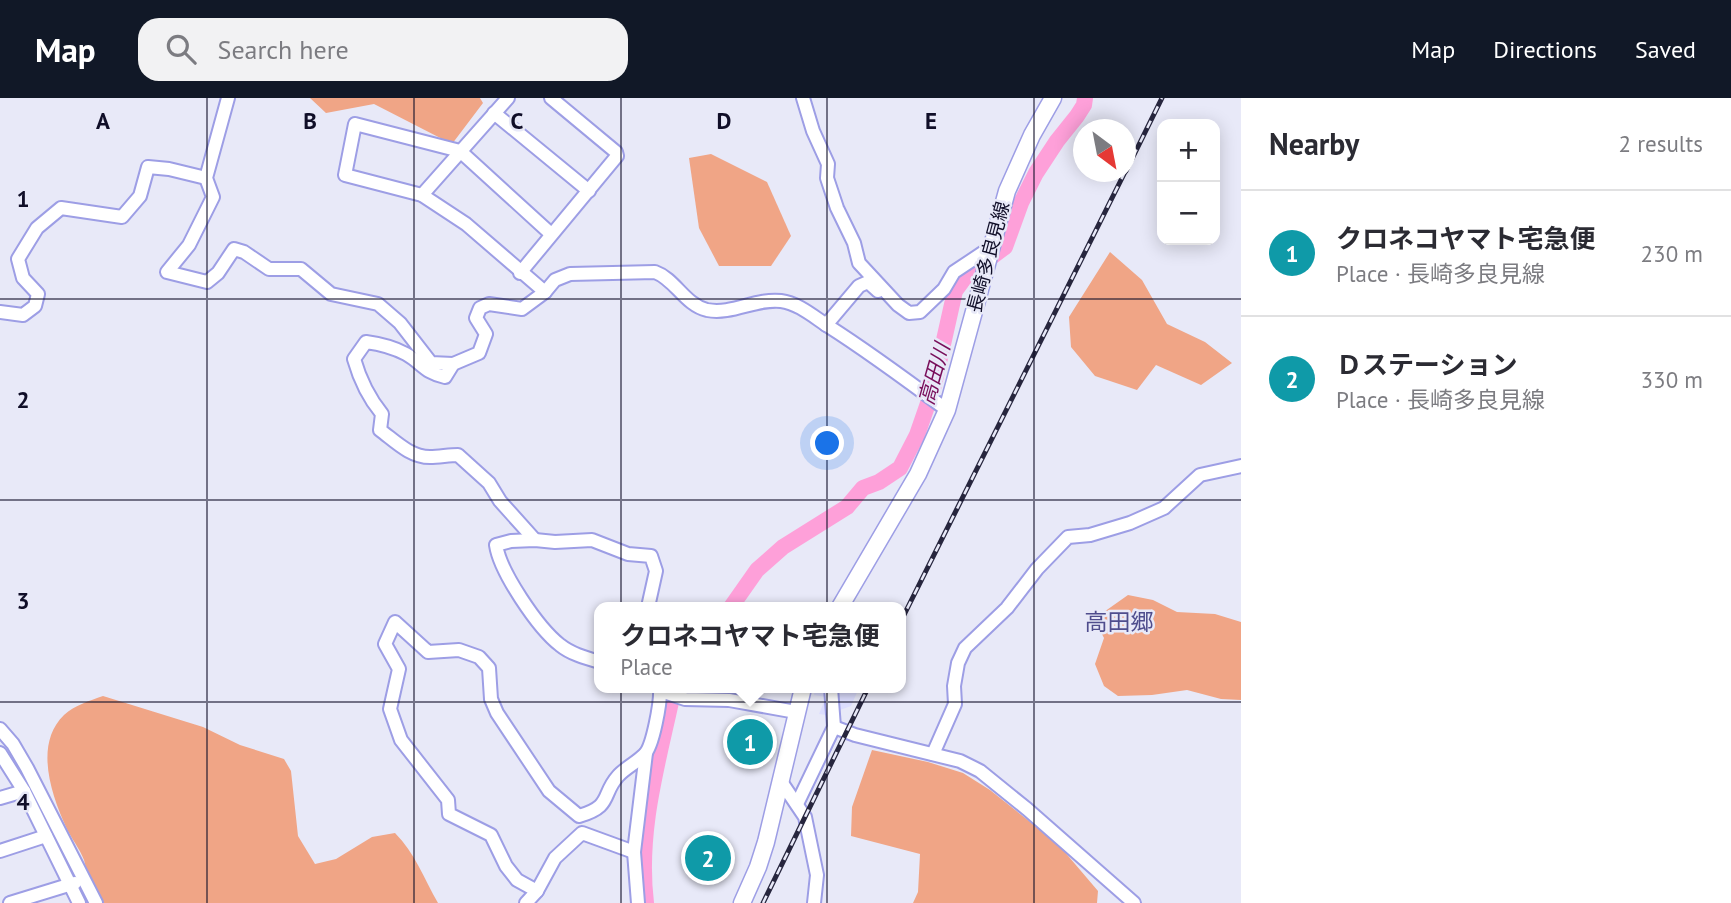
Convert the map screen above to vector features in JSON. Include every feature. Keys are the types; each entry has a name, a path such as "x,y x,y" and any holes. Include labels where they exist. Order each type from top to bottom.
{"main road":[{"name":"長崎多良見線","path":"843,602 918,474 943,407 1007,191 1032,135 1053,98"},
{"path":"742,903 758,867 782,783 802,693"}],"street":[{"path":"228,98 206,178 214,197 188,245 167,272 207,282 218,273 234,249 244,252 268,269 301,269 331,294 378,304 400,323 431,363 453,364 479,353 486,334 476,318 480,308 489,304 522,309 545,292 555,280 570,274 655,272 665,276 687,297 707,310 729,310 769,300 785,301 810,313 943,407"},
{"path":"422,194 508,98"},
{"path":"520,273 617,156 616,152 551,98"},
{"path":"803,98 813,131 828,164 827,178 836,208 853,243 859,263 898,305"},
{"path":"494,113 589,191"},
{"path":"545,292 466,224 422,194 345,175 355,124 460,151 551,234"},
{"path":"0,312 23,315 35,306 38,294 23,278 18,259 37,228 61,208 122,217 141,196 148,167 206,178"},
{"path":"826,325 859,286 867,282 909,313 920,312 944,289 954,272 990,250"},
{"path":"453,364 445,377 431,374 408,355 383,344 366,342 354,359 359,378 382,414 380,430 413,454 432,457 458,455 489,484 500,502 535,540"},
{"path":"933,754 955,704 954,686 958,663 965,648 1007,608 1037,569 1068,537 1090,536 1130,523 1164,508 1200,475 1241,466"},
{"path":"594,660 560,646 536,621 511,581 497,553 496,545 511,541 592,540 628,554 650,556 656,571 650,602"},
{"path":"537,891 517,880 506,866 491,835 449,814 448,800 401,740 390,709 399,669 385,644 395,622 428,652 459,650 479,657 489,668 491,699 497,713 549,791 579,816 605,802 617,776 646,753"},
{"path":"638,903 634,852 646,753 661,693"},
{"path":"671,693 685,699 729,700 796,712"},
{"path":"797,804 834,727 831,693"},
{"path":"834,727 855,735 960,761 980,771 1134,903"},
{"path":"0,729 96,903"},
{"path":"0,753 24,791 79,903"},
{"path":"782,783 805,817 817,875 814,903"},
{"path":"0,798 24,791"},
{"path":"526,903 537,891 555,858 582,833 634,852"},
{"path":"0,851 46,836"},
{"path":"10,903 85,879"}],"shaded area":[{"path":"310,98 480,98 483,103 452,144 374,104 326,113"},
{"path":"711,154 767,182 791,236 771,266 719,266 699,228 689,158"},
{"path":"1110,252 1142,280 1167,324 1205,342 1232,363 1201,385 1156,365 1137,390 1095,376 1071,347 1069,317"},
{"path":"1128,595 1153,600 1177,612 1215,614 1241,622 1241,700 1221,699 1187,690 1118,696 1104,686 1095,664 1104,638 1094,619"},
{"path":"857,693 851,706 826,715 819,714 826,697 814,695"},
{"path":"103,696 203,727 240,745 284,759 291,771 298,836 315,864 336,859 372,837 395,833 414,858 438,903 90,903 84,860 55,800 47,754 55,727 64,715 77,706"},
{"path":"872,750 963,773 990,790 1058,844 1098,891 1097,903 913,903 918,892 920,854 851,836 852,807"}],"waterway":[{"name":"高田川","path":"735,602 757,570 783,547 847,507 863,488 879,482 900,468 917,435 933,389 955,291 966,276 1005,247 1021,203 1036,173 1077,116 1085,98"},
{"name":"高田川","path":"646,903 644,848 647,821 673,693"}],"railway":[{"path":"1136,151 1162,98"},
{"path":"906,611 1120,182"},
{"path":"763,903 866,693"}],"place":[{"name":"クロネコヤマト宅急便","path":"750,742"},
{"name":"Ｄステーション","path":"708,858"}],"district":[{"name":"高田郷","path":"1119,621"}]}
